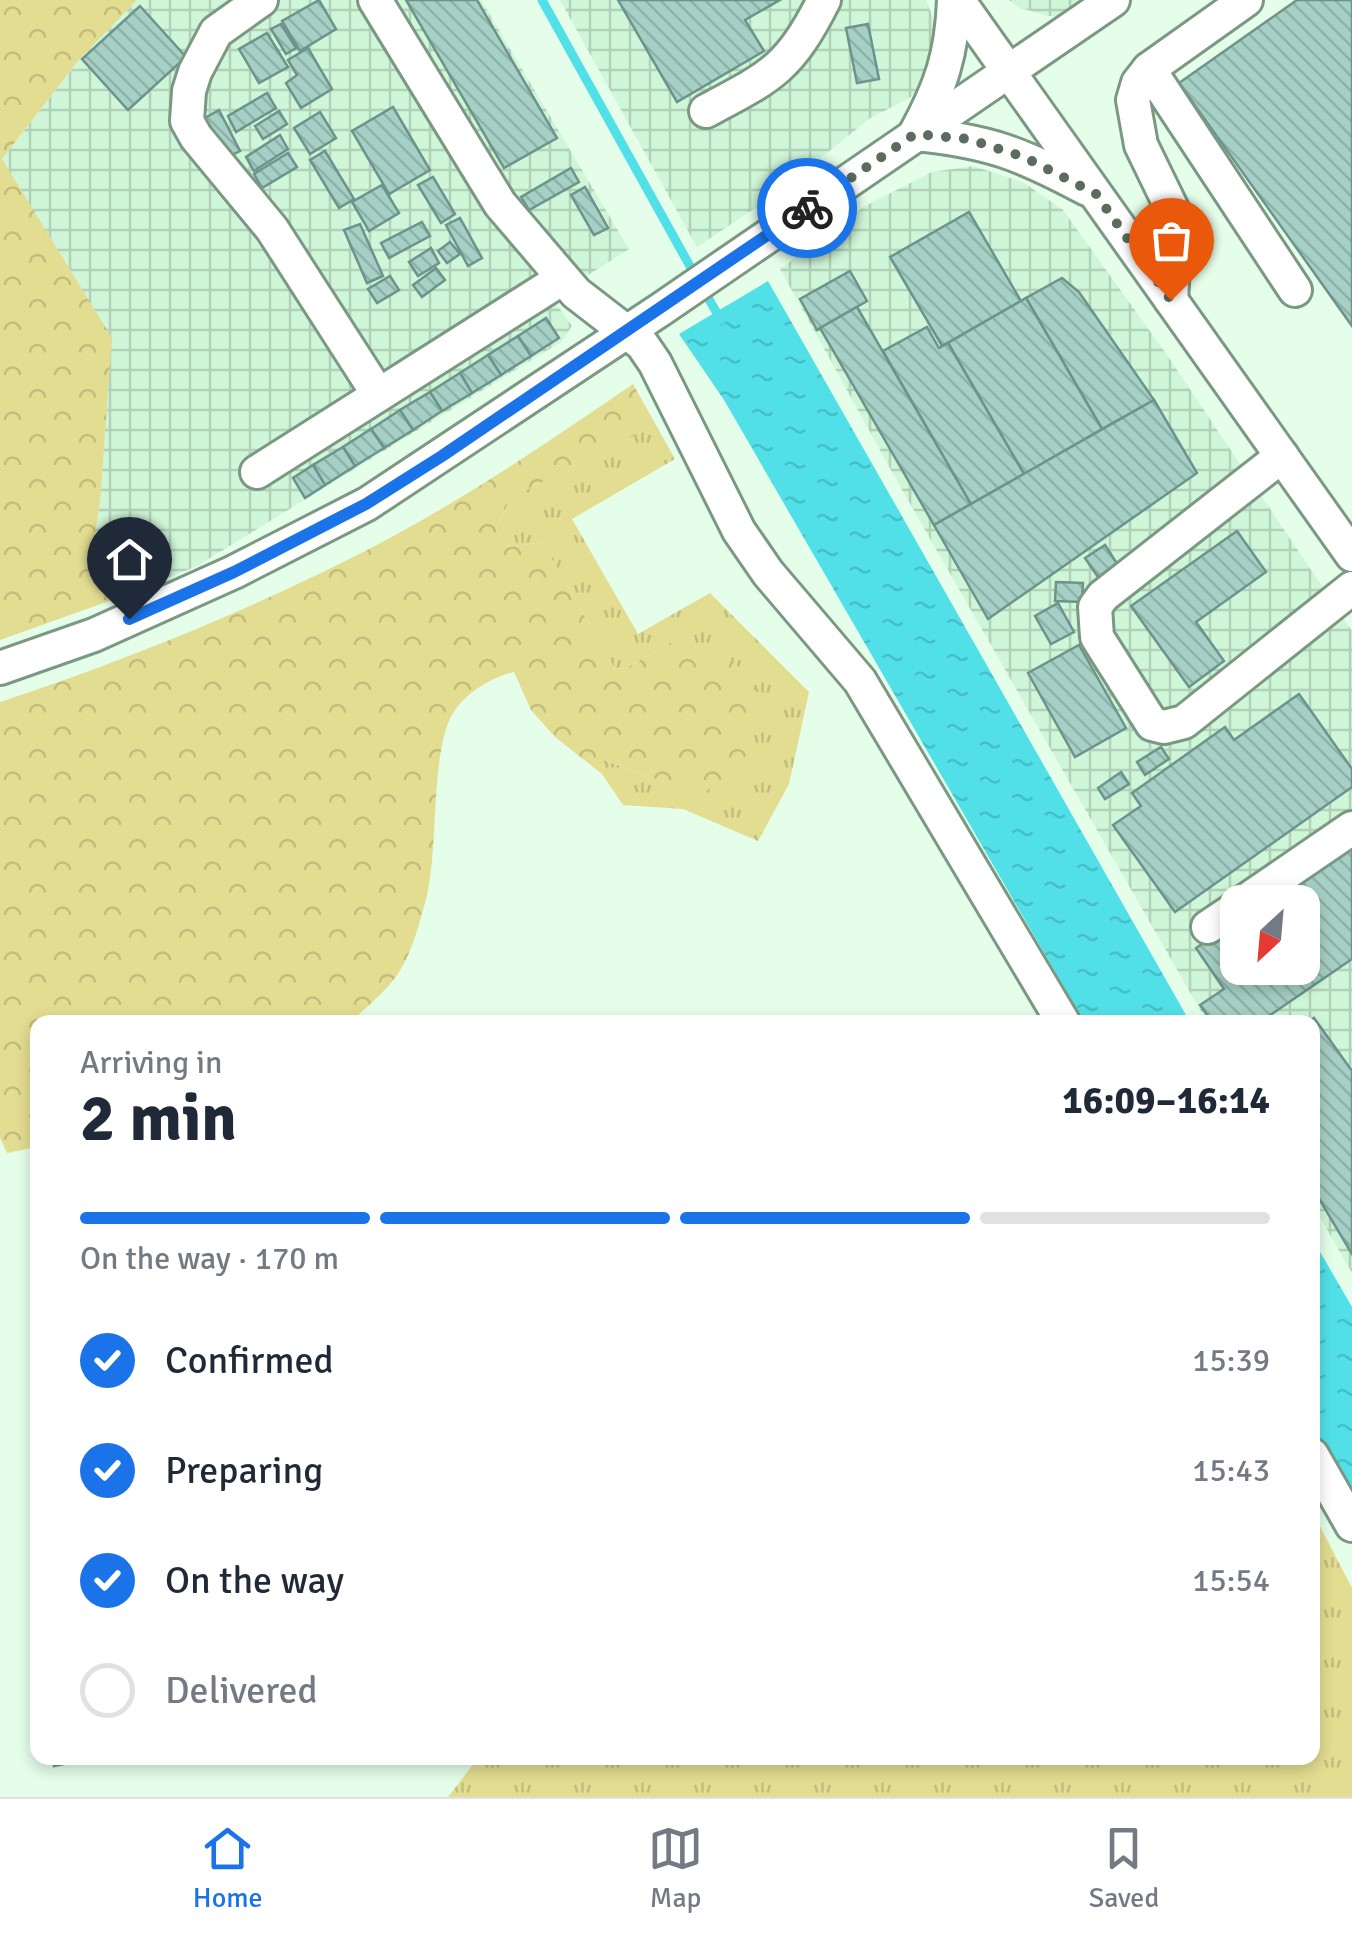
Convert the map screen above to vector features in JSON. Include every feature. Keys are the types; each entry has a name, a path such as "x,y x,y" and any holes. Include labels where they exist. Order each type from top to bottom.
{"street":[{"path":"261,0 216,32 189,91 187,121 272,228 378,394"},
{"path":"375,0 500,204 563,278 642,344 655,363 740,531 758,559 860,681 1059,1015"},
{"path":"706,111 764,80 794,54 824,0"},
{"path":"956,0 1282,456 1346,533"},
{"path":"915,134 945,74 956,0"},
{"path":"0,668 94,635 234,572 366,504 660,310 1113,0"},
{"path":"1171,300 1176,217 1141,145 1134,100 1138,83 1149,69 1246,0"},
{"path":"1149,69 1295,290"},
{"path":"915,134 968,139 1004,148 1096,194"},
{"path":"257,472 563,278"},
{"path":"1282,456 1103,596 1095,607 1097,637 1152,724 1172,726 1184,722 1352,588"},
{"path":"1269,885 1352,828"},
{"path":"1208,927 1220,919"},
{"path":"1320,1469 1352,1526"}],"shaded area":[{"path":"137,0 481,0 629,249 552,298 572,326 561,342 197,566 127,595 90,567 100,502 2,159 78,61"},
{"path":"560,0 926,0 943,42 939,64 911,97 869,119 775,195 697,247"},
{"path":"1009,0 1096,0 1065,16 1049,16 1020,8"},
{"path":"973,166 1023,182 1063,210 1167,355 1352,631 1352,1273 1320,1217 1320,1015 1203,1015 780,269 865,206 932,172"}],"green space":[{"path":"0,0 137,0 78,61 2,159 112,338 100,502 90,567 126,595 0,640"},
{"path":"633,384 656,425 510,498 496,529 509,547 542,542 615,669 626,668 676,640 721,652 748,675 758,695 759,719 741,768 700,795 604,760 602,774 555,737 531,710 514,672 487,682 457,707 445,732 426,899 406,960 379,995 358,1015 30,1015 30,1148 7,1153 0,1138 0,702 94,669 277,594 402,532 536,450"},
{"path":"656,425 675,459 572,519 638,634 710,593 809,692 789,784 758,841 683,809 623,805 602,774 604,760 700,795 676,640 626,668 615,669 542,542 509,547 496,529 510,498"},
{"path":"1320,1526 1352,1588 1352,1797 448,1797 473,1765 1320,1765"}],"water":[{"path":"768,281 1186,1015 1080,1015 724,400 679,334"},
{"path":"1320,1252 1352,1307 1352,1498 1320,1440"}],"building":[{"path":"319,0 336,29 300,51 282,21"},
{"path":"406,0 477,0 557,138 504,168"},
{"path":"618,0 780,0 745,20 764,51 677,102"},
{"path":"1297,0 1352,0 1352,326 1179,83"},
{"path":"140,6 186,57 128,110 82,59"},
{"path":"281,24 296,48 286,54 271,29"},
{"path":"868,24 879,79 857,83 846,28"},
{"path":"267,33 288,67 259,83 239,49"},
{"path":"308,48 332,89 301,108 286,83 297,75 288,60"},
{"path":"267,93 276,108 236,132 228,116"},
{"path":"393,107 430,170 389,194 352,131"},
{"path":"219,110 240,151 226,158 205,118"},
{"path":"279,111 287,124 263,139 255,126"},
{"path":"320,112 336,138 310,154 294,128"},
{"path":"280,135 288,149 254,171 246,157"},
{"path":"325,151 354,199 339,208 310,160"},
{"path":"288,153 297,167 262,188 254,174"},
{"path":"571,168 579,182 529,210 521,197"},
{"path":"433,177 455,214 441,223 418,185"},
{"path":"382,185 399,213 369,231 352,202"},
{"path":"585,187 608,228 594,235 571,195"},
{"path":"969,212 1021,301 942,346 890,257"},
{"path":"460,218 482,258 468,266 446,225"},
{"path":"422,222 430,236 389,258 381,243"},
{"path":"360,224 383,276 367,283 344,230"},
{"path":"450,242 460,254 447,263 438,251"},
{"path":"431,248 439,263 418,276 409,262"},
{"path":"436,268 445,280 422,297 413,285"},
{"path":"850,271 867,301 817,330 800,299"},
{"path":"390,276 399,290 377,303 368,289"},
{"path":"1062,278 1079,292 1154,400 1102,429 1026,298"},
{"path":"1026,298 1102,429 1024,474 948,343"},
{"path":"857,307 971,504 934,525 820,328"},
{"path":"546,318 559,338 531,356 518,336"},
{"path":"927,327 939,348 948,343 1024,474 971,504 883,351"},
{"path":"518,336 531,356 501,375 488,355"},
{"path":"488,355 501,375 472,393 460,373"},
{"path":"460,373 472,393 442,411 430,392"},
{"path":"430,392 442,411 413,430 400,410"},
{"path":"1154,400 1197,473 988,619 934,525"},
{"path":"400,410 413,430 384,448 371,429"},
{"path":"371,429 384,448 355,466 343,447"},
{"path":"343,447 355,466 325,485 313,465"},
{"path":"313,465 325,485 305,498 293,478"},
{"path":"1237,531 1266,572 1196,622 1224,661 1189,687 1131,606"},
{"path":"1105,545 1118,565 1098,577 1085,558"},
{"path":"1056,582 1083,583 1082,602 1055,601"},
{"path":"1058,603 1074,632 1051,644 1035,616"},
{"path":"1079,645 1126,728 1075,757 1028,673"},
{"path":"1299,694 1352,769 1352,787 1175,912 1113,825 1141,806 1132,793 1225,727 1234,740"},
{"path":"1161,747 1169,759 1145,775 1137,762"},
{"path":"1121,772 1129,784 1105,799 1098,788"},
{"path":"1352,840 1352,959 1320,981 1320,885 1287,885"},
{"path":"1220,931 1220,983 1196,948"},
{"path":"1221,985 1314,985 1270,1015 1207,1015 1200,1005 1224,989"},
{"path":"1320,1026 1352,1071 1352,1254 1320,1200"}],"waterway":[{"path":"542,0 696,277"},
{"path":"704,291 721,320"}],"way so far":[{"path":"807,208 915,134 968,139 1004,148 1096,194 1171,300"}],"route":[{"path":"129,619 234,572 366,504 807,208"}]}
